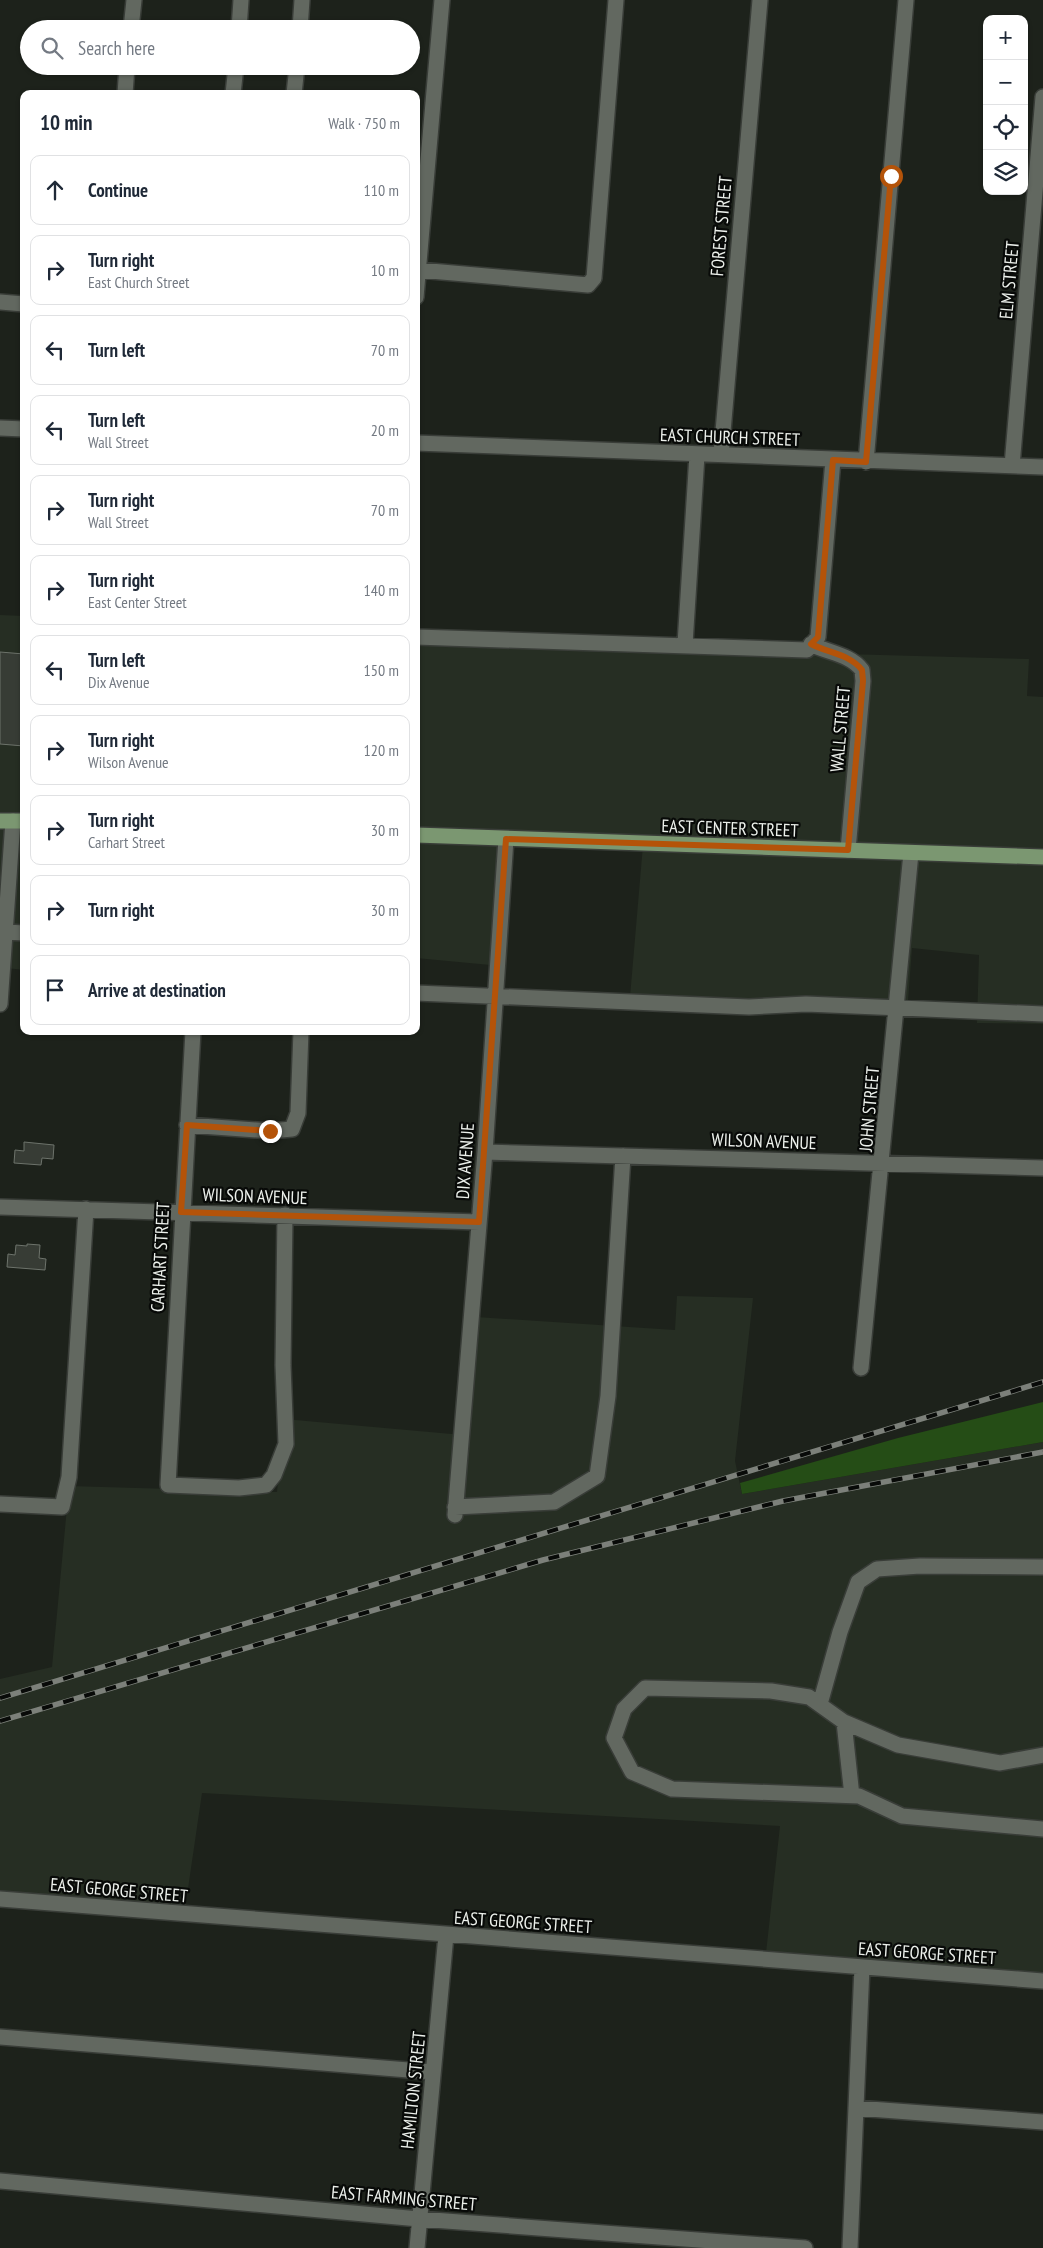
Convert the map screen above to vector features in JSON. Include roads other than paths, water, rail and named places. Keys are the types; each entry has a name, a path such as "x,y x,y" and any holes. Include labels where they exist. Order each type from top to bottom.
{"main road":[{"name":"EAST CENTER STREET","path":"420,836 1043,857"}],"street":[{"path":"132,20 134,0"},
{"path":"240,20 241,0"},
{"path":"301,20 302,0"},
{"path":"420,248 442,0"},
{"path":"420,270 588,285 594,278 616,0"},
{"name":"FOREST STREET","path":"721,455 760,0"},
{"path":"866,462 906,0"},
{"path":"124,90 126,75"},
{"path":"234,90 235,75"},
{"path":"294,90 296,75"},
{"name":"ELM STREET","path":"1012,466 1043,97"},
{"path":"0,302 20,304"},
{"path":"0,428 20,429"},
{"name":"EAST CHURCH STREET","path":"420,444 1043,467"},
{"path":"685,644 697,455"},
{"path":"420,637 685,644 806,650 818,637 833,460"},
{"name":"WALL STREET","path":"811,644 822,650 850,658 862,670 863,681 848,850"},
{"path":"0,1004 6,932 16,898 12,821"},
{"name":"DIX AVENUE","path":"506,839 485,1152 455,1511 554,1502 597,1476 608,1396 623,1156"},
{"name":"JOHN STREET","path":"861,1368 912,853"},
{"path":"6,932 20,933"},
{"path":"420,993 749,1007 806,1004 1043,1014"},
{"name":"CARHART STREET","path":"193,1035 181,1212 168,1485 239,1488 266,1485 274,1475 286,1444 283,1365 285,1215"},
{"path":"187,1125 270,1131 292,1129 298,1113 301,1035"},
{"name":"WILSON AVENUE","path":"485,1152 1043,1168"},
{"name":"WILSON AVENUE","path":"0,1207 479,1222"},
{"path":"0,1504 62,1507 69,1477 86,1209"},
{"path":"820,1704 840,1632 858,1582 877,1569 920,1566 1043,1566"},
{"path":"1043,1755 1000,1762 898,1745 844,1722 809,1697 771,1691 645,1688 624,1709 614,1738 632,1772 672,1789 860,1796 902,1816 1043,1829"},
{"path":"844,1722 852,1796"},
{"name":"EAST GEORGE STREET","path":"0,1899 1043,1981"},
{"name":"HAMILTON STREET","path":"417,2248 446,1935"},
{"path":"850,2248 862,1967"},
{"path":"0,2037 433,2072"},
{"path":"856,2108 1043,2122"},
{"name":"EAST FARMING STREET","path":"0,2180 419,2219 805,2248"}],"railway":[{"path":"0,1698 1043,1382"},
{"path":"0,1721 543,1560 783,1501 1043,1452"}]}
